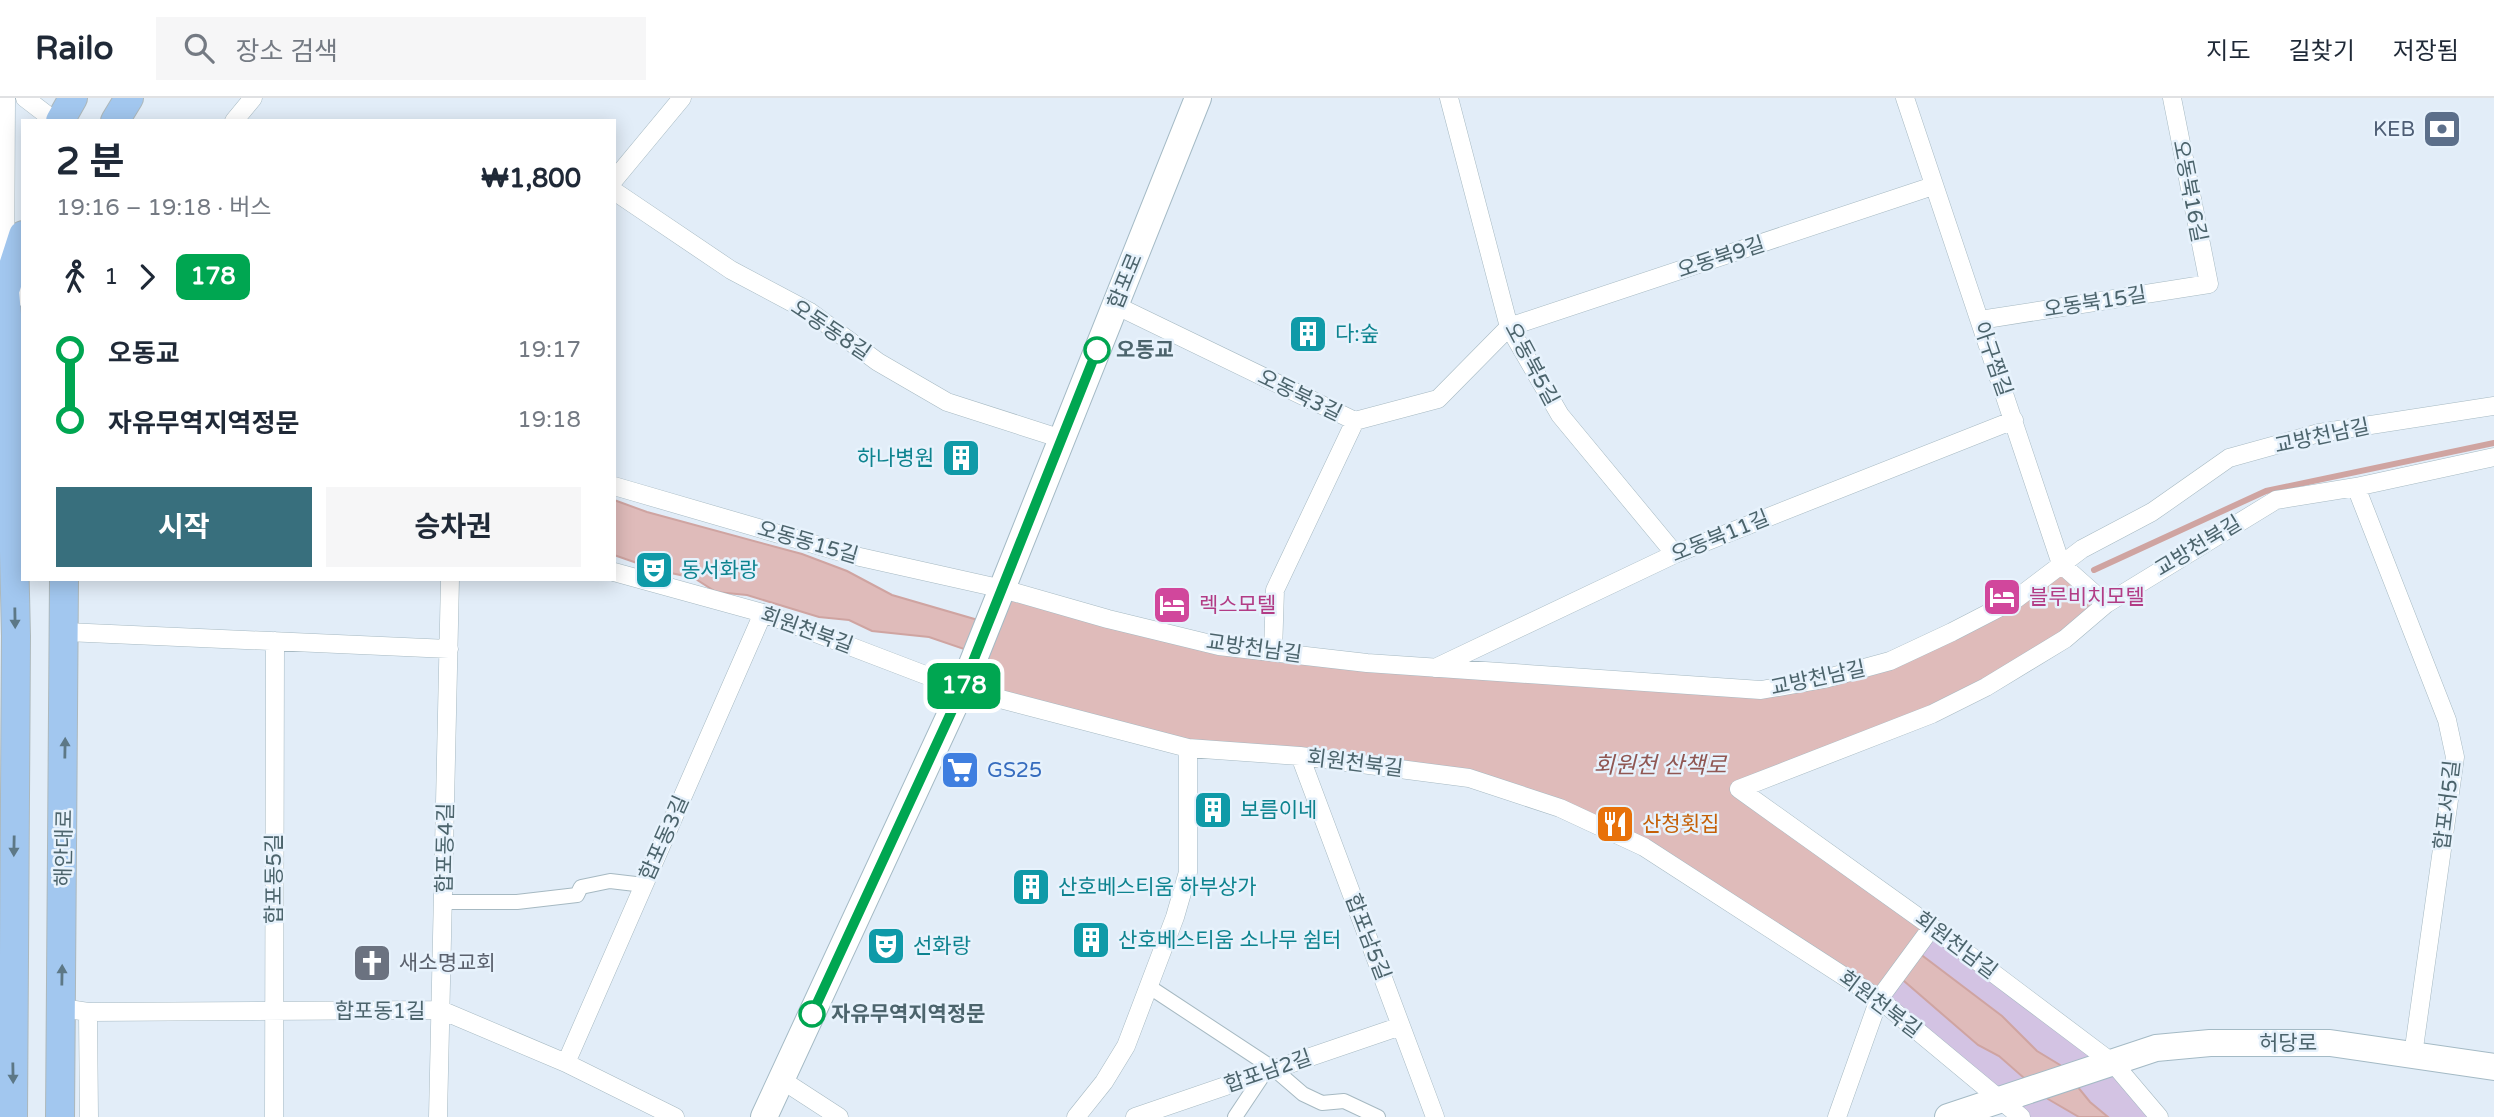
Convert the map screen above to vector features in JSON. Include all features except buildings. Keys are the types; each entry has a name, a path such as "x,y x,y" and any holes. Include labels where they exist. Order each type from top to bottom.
{"main road":[{"path":"58,119 73,98"},
{"path":"116,119 130,98"},
{"name":"합포로","path":"765,1117 962,689 1198,98"},
{"path":"13,1117 16,636 9,339 21,248"},
{"name":"해안대로","path":"60,1117 75,1010 64,581"},
{"name":"허당로","path":"2011,1105 2084,1073 2156,1048 2210,1043 2330,1043 2494,1067"},
{"path":"1948,1117 2011,1105"}],"street":[{"path":"6,98 14,294"},
{"path":"24,98 54,119"},
{"path":"236,119 253,98"},
{"path":"616,178 682,98"},
{"name":"오동북5길","path":"1449,98 1509,327 1560,415 1675,554"},
{"name":"아구찜길","path":"1905,98 2061,564"},
{"name":"오동북16길","path":"2172,98 2209,284"},
{"name":"오동북9길","path":"1509,327 1933,186"},
{"name":"오동동8길","path":"616,192 731,271 810,312 878,362 947,402 1062,439"},
{"name":"오동북15길","path":"1980,320 2209,284"},
{"name":"오동북3길","path":"1115,305 1355,421 1438,400 1509,327"},
{"name":"교방천남길","path":"1003,589 1108,619 1219,646 1433,668 1761,690 1824,680 1890,661 2016,598 2082,549 2152,512 2230,458 2319,433 2494,405"},
{"name":"오동북11길","path":"1433,668 1675,554 2014,420"},
{"path":"1273,652 1275,590 1355,421"},
{"name":"교방천북길","path":"1739,789 1943,708 2065,639 2106,604 2276,500 2356,487 2494,457"},
{"name":"오동동15길","path":"616,487 851,555 1003,589"},
{"name":"합포서5길","path":"2356,487 2447,720 2455,757 2413,1055"},
{"path":"2061,564 2106,604"},
{"name":"회원천북길","path":"616,573 763,613 962,689 1188,748 1300,756 1469,778 1560,808 1644,847 1879,999 2011,1105"},
{"name":"합포동4길","path":"438,1117 450,581"},
{"name":"합포동3길","path":"566,1063 763,613"},
{"path":"66,632 449,649"},
{"name":"합포동5길","path":"274,1117 275,641"},
{"path":"1076,1117 1104,1082 1126,1046 1175,917 1188,872 1188,748"},
{"name":"합포남5길","path":"1300,756 1435,1117"},
{"name":"회원천남길","path":"1739,789 1932,927 2114,1064 2159,1117"},
{"path":"444,902 517,902 577,895 581,887 610,881 644,884"},
{"path":"1837,1117 1879,999 1932,927"},
{"path":"1149,986 1303,1094 1322,1103 1344,1101 1378,1117"},
{"path":"75,1010 89,1117"},
{"name":"합포동1길","path":"75,1010 441,1010 566,1063 675,1117"},
{"name":"합포남2길","path":"1135,1117 1401,1026"},
{"path":"1235,1117 1270,1071"},
{"path":"782,1080 839,1117"}],"shaded area":[{"path":"1932,927 2114,1064 2159,1117 2021,1117 1879,999"}],"water":[{"name":"회원천 산책로","path":"616,501 647,512 802,554 847,571 892,595 978,620 1003,589 1219,646 1761,690 1890,661 2061,564 2106,604 1986,687 1739,789 1932,927 1915,950 2002,1016 2037,1051 2060,1065 2090,1102 2108,1117 2079,1117 2048,1099 1999,1056 1978,1045 1897,975 1879,999 1660,854 1469,778 1188,748 962,689 976,653 929,637 872,631 849,620 819,617 747,595 716,592 694,578 657,570 616,556"}],"waterway":[{"path":"2094,570 2266,491 2494,443"}],"bus line":[{"name":"178","path":"812,1014 962,689 1097,350"}],"place":[{"name":"KEB","path":"2442,129"},
{"name":"다:숲","path":"1308,334"},
{"name":"오동교","path":"1097,350"},
{"name":"하나병원","path":"961,458"},
{"name":"동서화랑","path":"654,570"},
{"name":"블루비치모텔","path":"2002,597"},
{"name":"렉스모텔","path":"1172,605"},
{"name":"GS25","path":"960,770"},
{"name":"보름이네","path":"1213,810"},
{"name":"산청횟집","path":"1615,824"},
{"name":"산호베스티움 하부상가","path":"1031,887"},
{"name":"산호베스티움 소나무 쉼터","path":"1091,940"},
{"name":"선화랑","path":"886,946"},
{"name":"새소명교회","path":"372,963"},
{"name":"자유무역지역정문","path":"812,1014"}]}
